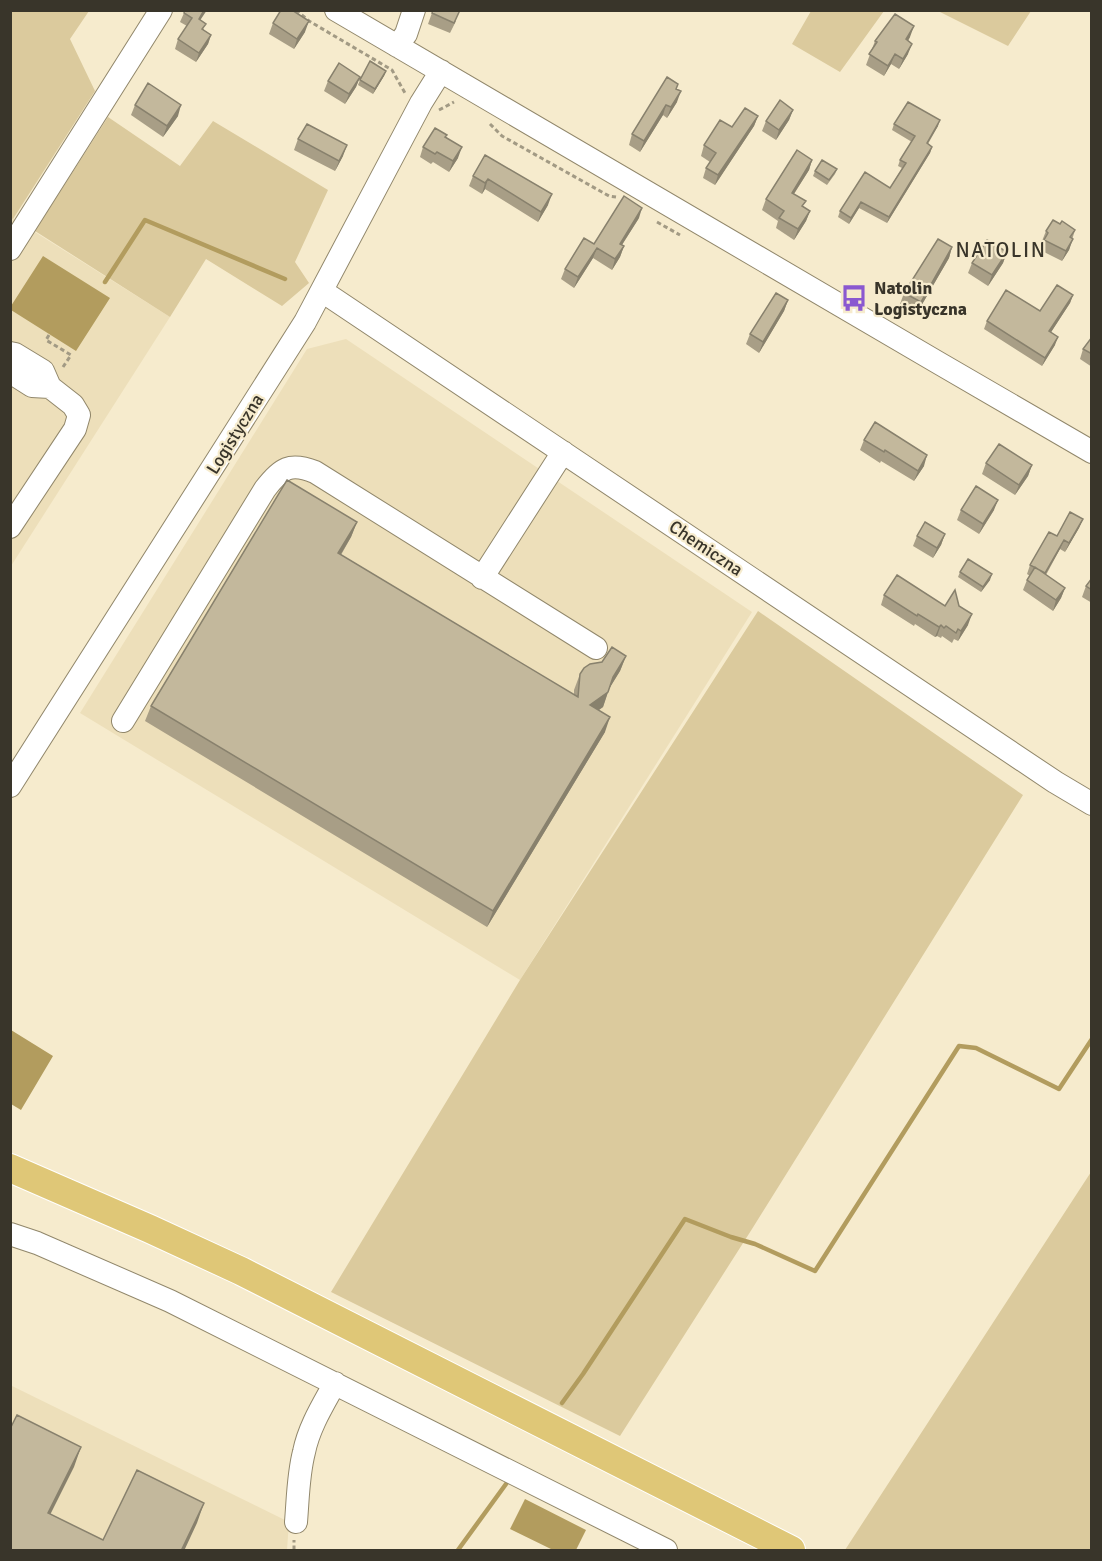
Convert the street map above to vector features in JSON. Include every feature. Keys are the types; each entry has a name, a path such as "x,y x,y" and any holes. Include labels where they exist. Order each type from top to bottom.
{"main road":[{"path":"10,1168 241,1271 790,1551"}],"street":[{"path":"11,247 161,10"},
{"path":"336,10 1092,452"},
{"path":"397,46 406,34 414,10"},
{"name":"Logistyczna","path":"10,786 300,330 421,103 441,71"},
{"name":"Chemiczna","path":"322,291 1045,775 1092,804"},
{"path":"10,354 15,354 43,371 54,381 79,415 75,429 10,527"},
{"path":"10,372 32,386 54,381"},
{"path":"482,578 563,452"},
{"path":"123,721 265,489 287,468 300,466 315,472 596,648"},
{"path":"10,1234 37,1243 170,1301 666,1551"},
{"path":"296,1522 304,1449 318,1414 335,1383"}],"path":[{"path":"296,10 309,21 392,70 406,94 421,103 437,111 453,101 462,107"},
{"path":"482,119 492,125 502,136 609,196 618,197"},
{"path":"650,216 662,226 683,237"},
{"path":"49,335 46,340 71,356 54,381"}],"shaded area":[{"path":"1031,10 1008,46 938,11"},
{"path":"10,11 89,11 70,39 95,91 13,219 10,217"},
{"path":"811,11 884,11 840,72 792,44"},
{"path":"108,117 180,166 213,121 328,190 295,262 309,283 282,306 206,259 170,317 35,231"},
{"path":"11,217 170,317 11,566"},
{"path":"43,256 110,298 76,351 11,310 11,306"},
{"path":"346,339 752,612 520,980 80,713 307,349"},
{"path":"758,611 1023,795 620,1436 331,1292 520,980"},
{"path":"11,1030 53,1056 21,1110 11,1104"},
{"path":"1091,1172 1091,1550 845,1550"},
{"path":"10,1385 289,1522 287,1550 11,1550"},
{"path":"525,1499 586,1530 576,1550 553,1550 510,1529"}],"building":[{"path":"185,10 204,10 199,19 206,24 202,29 211,35 199,53 178,39 192,18 184,13"},
{"path":"281,10 292,10 309,21 297,39 273,23"},
{"path":"433,10 460,10 454,23 432,13"},
{"path":"895,14 914,26 906,39 912,44 903,59 895,54 888,66 869,54 877,42 875,41"},
{"path":"370,61 386,71 375,89 360,80"},
{"path":"339,63 360,77 349,94 328,81"},
{"path":"667,77 678,84 676,89 681,91 671,107 666,105 644,141 632,134"},
{"path":"148,83 181,105 167,126 135,105"},
{"path":"780,100 793,110 779,130 766,121"},
{"path":"908,102 940,120 927,143 932,147 889,217 861,202 851,218 840,211 865,172 890,188 906,163 900,160 915,136 894,124"},
{"path":"745,108 758,116 718,175 706,168 716,153 704,145 720,120 732,127"},
{"path":"307,124 347,145 339,161 298,139"},
{"path":"435,128 462,147 453,161 423,147"},
{"path":"797,150 812,160 792,193 806,201 802,206 810,211 798,229 779,218 784,211 766,199"},
{"path":"485,155 552,194 541,212 488,179 485,183 473,176"},
{"path":"822,160 837,169 829,180 815,171"},
{"path":"624,196 642,208 620,244 624,246 615,259 597,248 578,277 565,269 584,238 594,244"},
{"path":"1053,220 1060,224 1062,221 1075,230 1070,237 1073,239 1066,251 1044,240 1048,233 1046,231"},
{"path":"938,239 952,247 921,302 904,293"},
{"path":"987,240 1007,252 992,275 972,263"},
{"path":"1057,285 1073,295 1049,331 1058,337 1045,358 987,321 1006,290 1040,311"},
{"path":"776,293 788,300 763,342 750,334"},
{"path":"1092,337 1092,354 1083,349"},
{"path":"875,422 927,455 918,471 864,440"},
{"path":"999,444 1032,465 1019,485 986,463"},
{"path":"287,480 357,522 338,553 578,697 580,674 584,668 590,664 602,662 612,647 626,656 613,677 608,692 590,705 610,717 493,911 151,706"},
{"path":"976,486 998,500 983,524 961,510"},
{"path":"1070,512 1083,519 1069,543 1064,540 1045,573 1030,565 1049,532 1057,536"},
{"path":"925,522 945,534 937,548 917,536"},
{"path":"968,559 992,574 983,587 960,572"},
{"path":"1035,567 1065,588 1056,600 1027,580"},
{"path":"897,575 945,606 955,590 959,606 972,614 961,631 958,629 956,633 946,626 939,627 884,595"},
{"path":"1092,578 1092,590 1086,586"},
{"path":"17,1415 81,1447 48,1513 103,1540 137,1470 204,1503 181,1551 10,1551 10,1429"}],"waterway":[{"path":"105,282 145,220 285,279"},
{"path":"562,1403 685,1219 755,1244 815,1271 959,1046 976,1048 1059,1089 1092,1039"},
{"path":"458,1550 506,1484"}],"place":[{"name":"Natolin Logistyczna","path":"854,298"}],"district":[{"name":"NATOLIN","path":"1001,250"}]}
